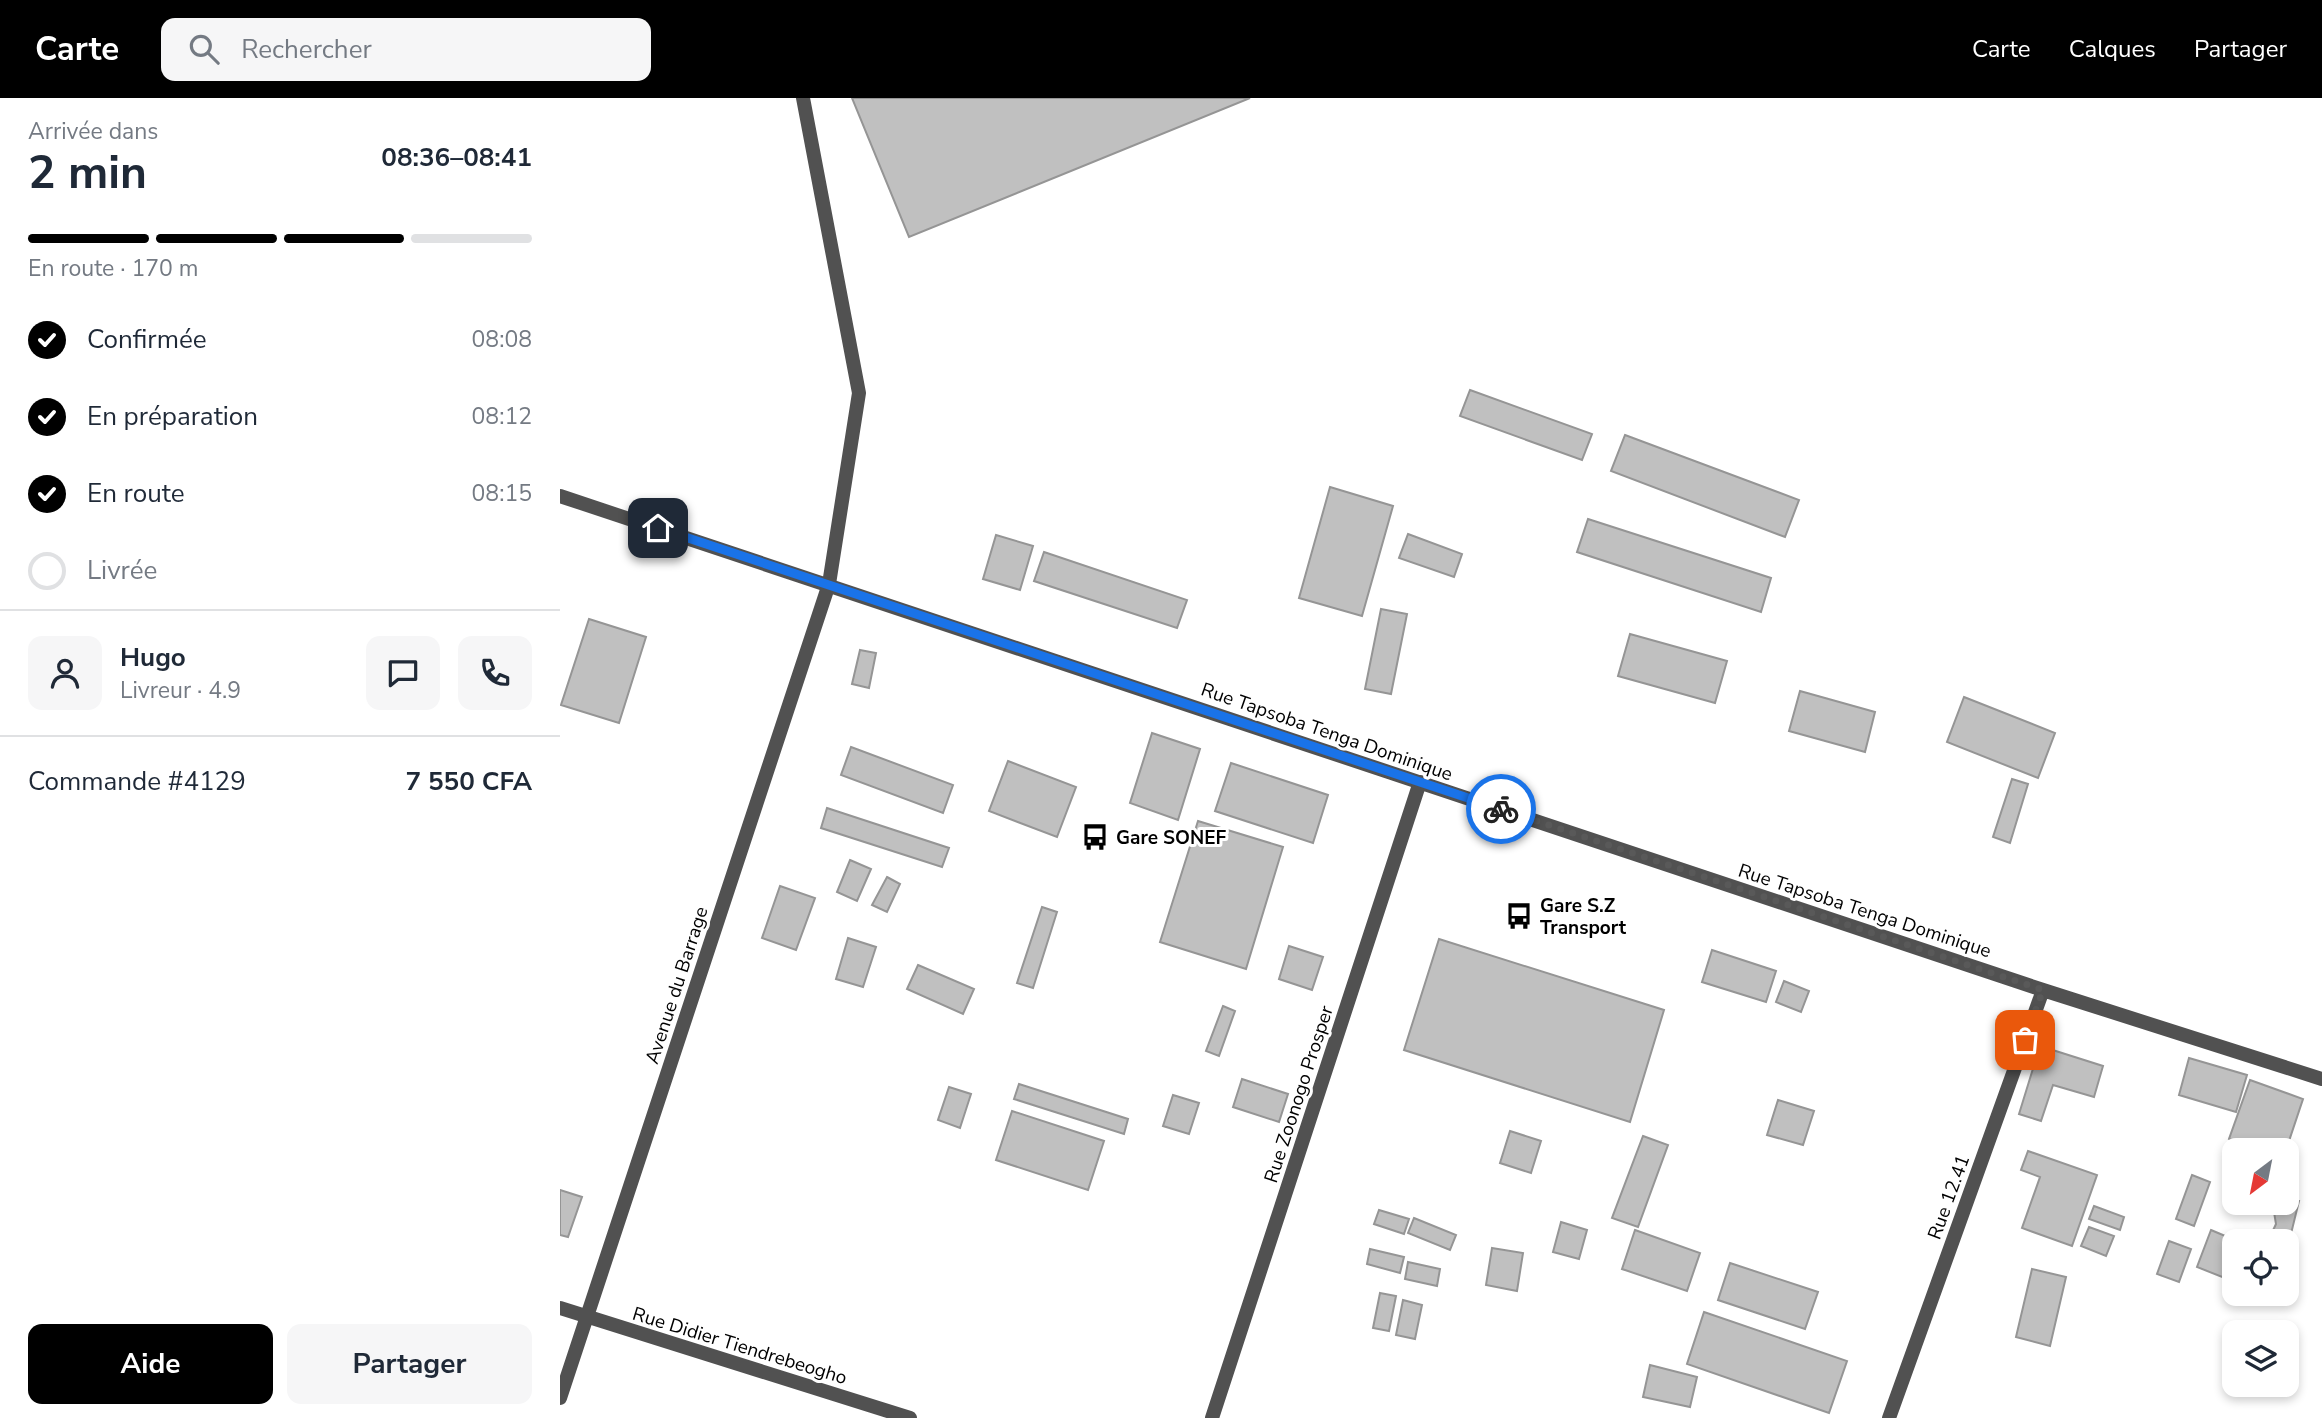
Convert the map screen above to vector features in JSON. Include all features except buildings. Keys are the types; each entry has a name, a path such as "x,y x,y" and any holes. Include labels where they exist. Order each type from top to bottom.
{"street":[{"name":"Avenue du Barrage","path":"560,1398 829,584 859,393 803,98"},
{"name":"Rue Tapsoba Tenga Dominique","path":"560,496 2043,990 2322,1079"},
{"name":"Rue Zoonogo Prosper","path":"1212,1418 1420,782"},
{"name":"Rue 12.41","path":"1889,1418 2043,990"},
{"name":"Rue Didier Tiendrebeogho","path":"560,1308 910,1418"}],"way so far":[{"path":"1501,809 2043,990 2025,1040"}],"place":[{"name":"Gare SONEF","path":"1095,837"},
{"name":"Gare S.Z Transport","path":"1519,916"}],"route":[{"path":"658,528 1501,809"}]}
